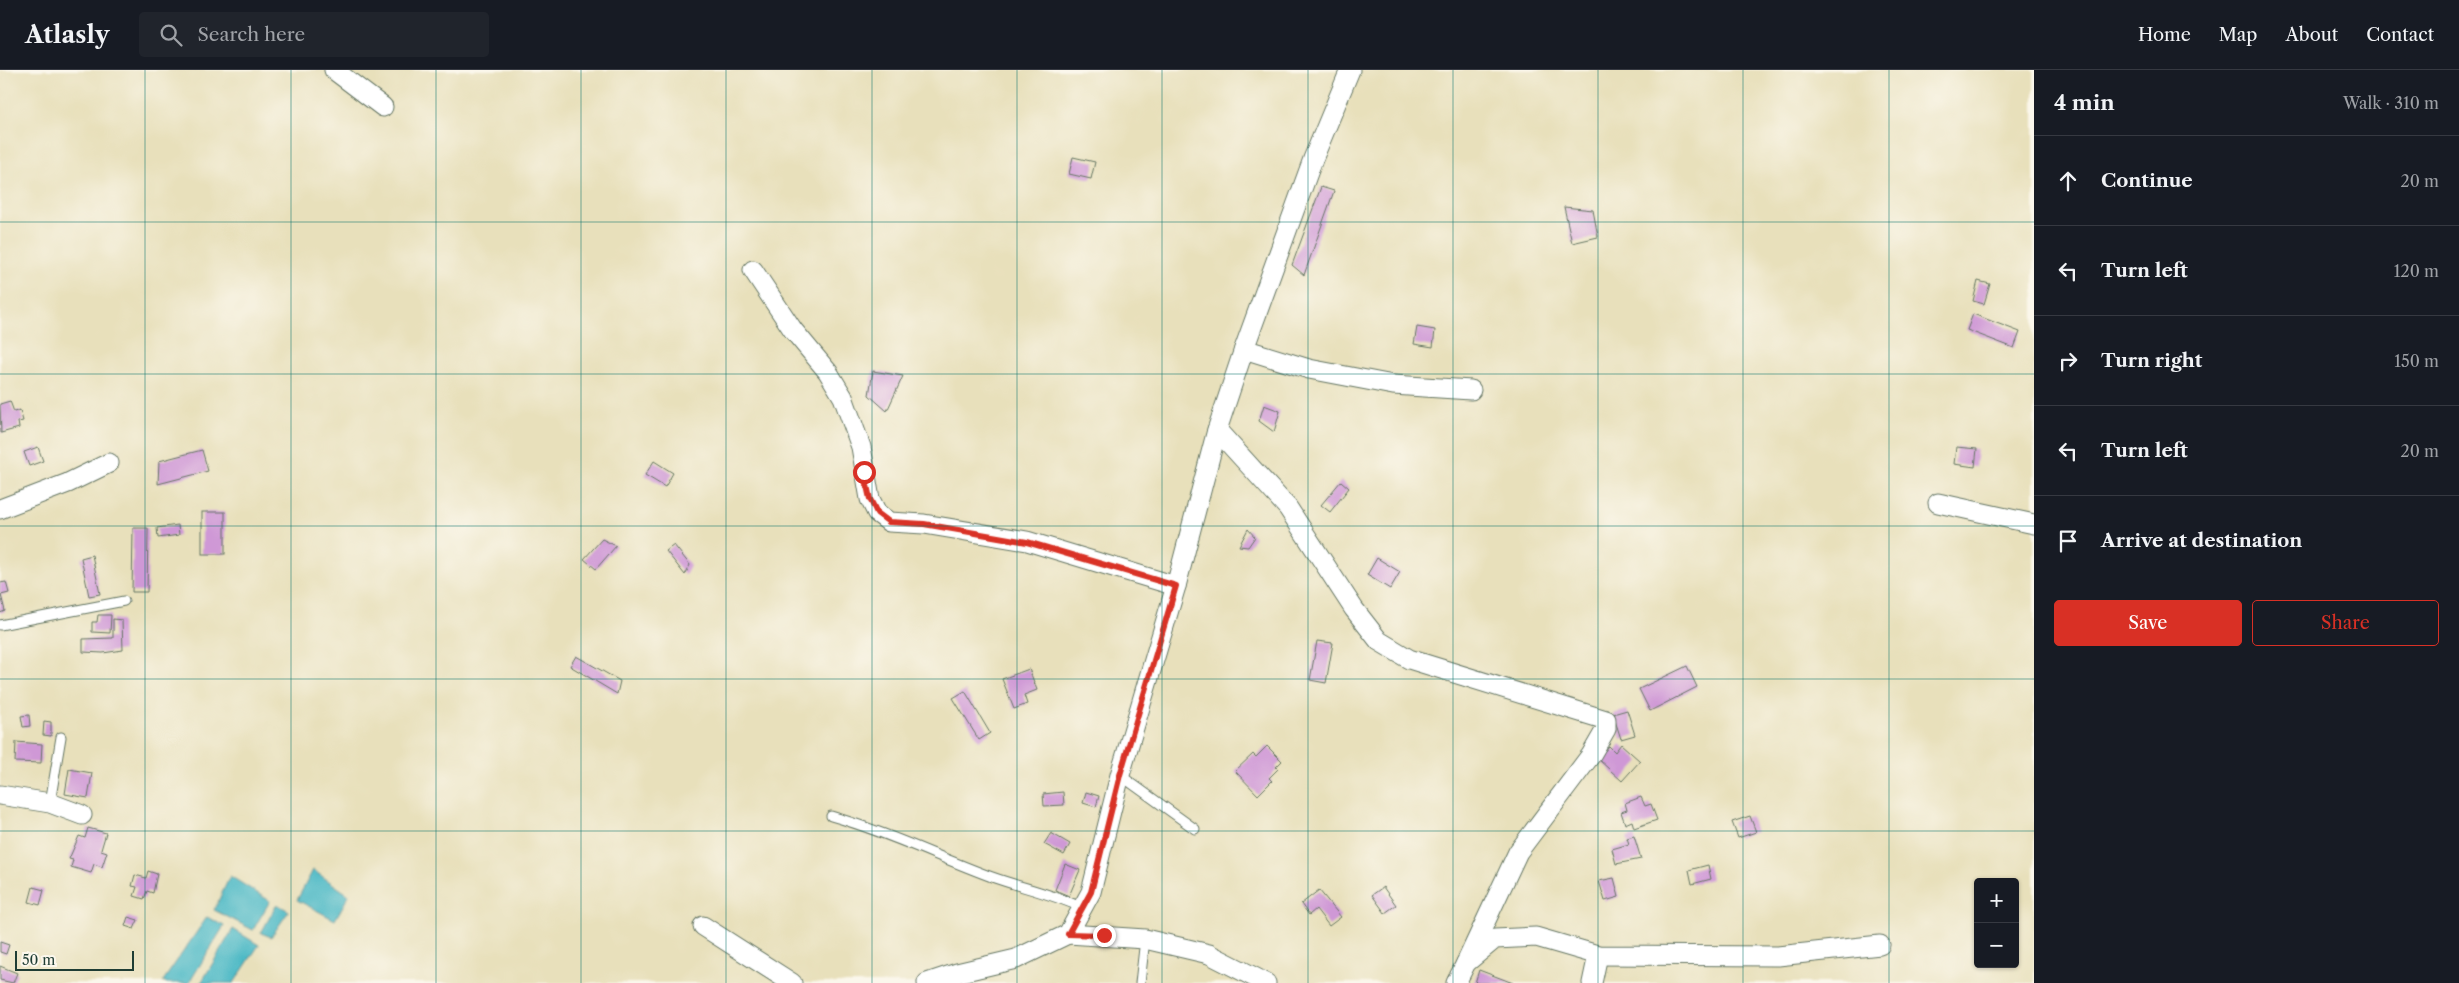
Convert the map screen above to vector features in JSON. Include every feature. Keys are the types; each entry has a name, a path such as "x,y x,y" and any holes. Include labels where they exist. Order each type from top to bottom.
{"street":[{"path":"334,70 383,106"},
{"path":"1068,934 1091,892 1120,775 1176,586 1218,430 1244,349 1313,159 1350,70"},
{"path":"753,270 793,330 828,372 843,397 861,447 870,499 877,513 889,522 924,524 1027,542 1176,586"},
{"path":"1244,349 1309,369 1393,385 1471,390"},
{"path":"1218,430 1288,508 1354,610 1379,641 1409,659 1606,720 1606,729 1591,755 1518,852 1456,983"},
{"path":"0,509 68,484 109,463"},
{"path":"1938,503 2034,524"},
{"path":"0,795 50,803 82,815"},
{"path":"703,926 792,983"},
{"path":"927,983 958,978 1016,959 1068,934 1145,939 1210,954 1266,983"},
{"path":"1466,962 1495,939 1536,937 1598,955 1778,956 1880,945"},
{"path":"1592,983 1598,955"}],"lane":[{"path":"0,624 124,601"},
{"path":"50,803 62,737"},
{"path":"1120,775 1195,829"},
{"path":"831,816 875,829 993,877 1056,896 1082,908"},
{"path":"1140,983 1145,939"}],"water":[{"path":"313,870 349,895 335,920 297,900"},
{"path":"230,876 270,901 253,930 214,910"},
{"path":"277,904 289,911 271,937 261,933"},
{"path":"207,917 224,926 189,983 167,983 163,981"},
{"path":"233,929 259,945 234,983 201,983"}],"building":[{"path":"1073,157 1095,162 1091,179 1069,174"},
{"path":"1321,187 1334,191 1304,275 1292,265"},
{"path":"1564,207 1593,210 1598,237 1572,243"},
{"path":"1978,281 1990,284 1984,304 1973,301"},
{"path":"1973,314 2020,332 2014,348 1967,330"},
{"path":"1417,327 1435,330 1433,347 1414,344"},
{"path":"873,371 903,376 887,411 869,395"},
{"path":"10,401 14,412 20,410 23,421 18,422 19,428 1,433 0,404"},
{"path":"1264,405 1280,411 1274,432 1259,421"},
{"path":"38,447 43,461 29,466 24,452"},
{"path":"1956,447 1977,449 1975,467 1954,464"},
{"path":"202,450 208,471 158,484 159,461"},
{"path":"654,461 673,473 665,487 645,475"},
{"path":"1341,481 1349,488 1330,512 1321,505"},
{"path":"202,512 225,512 225,554 202,554"},
{"path":"178,525 179,535 158,538 157,528"},
{"path":"133,528 148,528 147,592 132,592"},
{"path":"1248,529 1255,537 1248,547 1239,546"},
{"path":"602,539 616,546 596,569 584,559"},
{"path":"674,545 690,565 685,575 666,551"},
{"path":"92,555 100,594 89,596 81,558"},
{"path":"1377,558 1400,572 1390,589 1367,575"},
{"path":"6,582 9,593 1,595 5,611 0,613 0,583"},
{"path":"98,615 111,615 110,633 92,632 92,622 97,622"},
{"path":"113,619 122,620 123,650 103,653 83,652 83,639 113,638"},
{"path":"1317,641 1333,643 1326,683 1310,680"},
{"path":"576,656 620,681 617,694 570,666"},
{"path":"1687,666 1697,687 1650,711 1639,689"},
{"path":"1029,669 1037,690 1024,695 1027,704 1014,709 1002,679"},
{"path":"965,691 990,733 979,740 953,698"},
{"path":"1627,710 1635,735 1621,739 1613,714"},
{"path":"29,715 30,726 23,727 21,716"},
{"path":"44,721 51,722 51,736 43,735"},
{"path":"16,742 42,744 41,763 15,762"},
{"path":"1621,744 1640,761 1622,781 1598,759 1609,746 1615,752"},
{"path":"1267,746 1282,761 1276,767 1278,769 1269,778 1272,781 1258,795 1235,771 1253,754 1256,757"},
{"path":"69,769 92,773 88,798 65,794"},
{"path":"1063,792 1064,805 1044,806 1043,794"},
{"path":"1086,792 1099,796 1096,807 1083,803"},
{"path":"1641,797 1645,806 1651,804 1657,820 1634,828 1632,821 1625,824 1621,812 1627,810 1625,803"},
{"path":"1750,816 1756,832 1738,838 1732,822"},
{"path":"88,828 106,833 101,850 107,852 102,867 94,864 91,873 71,867 73,860 69,859 79,836 85,838"},
{"path":"1051,833 1070,844 1064,855 1044,844"},
{"path":"1634,836 1641,859 1616,864 1612,849 1629,844 1627,838"},
{"path":"1065,864 1080,870 1069,896 1055,890"},
{"path":"1708,865 1711,879 1692,884 1689,870"},
{"path":"148,871 157,874 153,893 147,891 144,899 134,896 137,887 132,886 135,875 146,878"},
{"path":"1614,878 1619,897 1605,901 1599,881"},
{"path":"33,887 44,890 40,905 29,902"},
{"path":"1383,887 1396,905 1385,913 1372,895"},
{"path":"1319,890 1341,917 1329,926 1316,909 1309,915 1301,904"},
{"path":"128,917 138,920 134,929 125,926"},
{"path":"0,942 9,945 6,954 0,952"},
{"path":"0,966 17,973 13,983 0,980"},
{"path":"1479,970 1513,983 1475,983"}],"route":[{"path":"864,472 870,499 877,513 889,522 924,524 1027,542 1176,586 1120,775 1091,892 1068,934 1104,935"}]}
